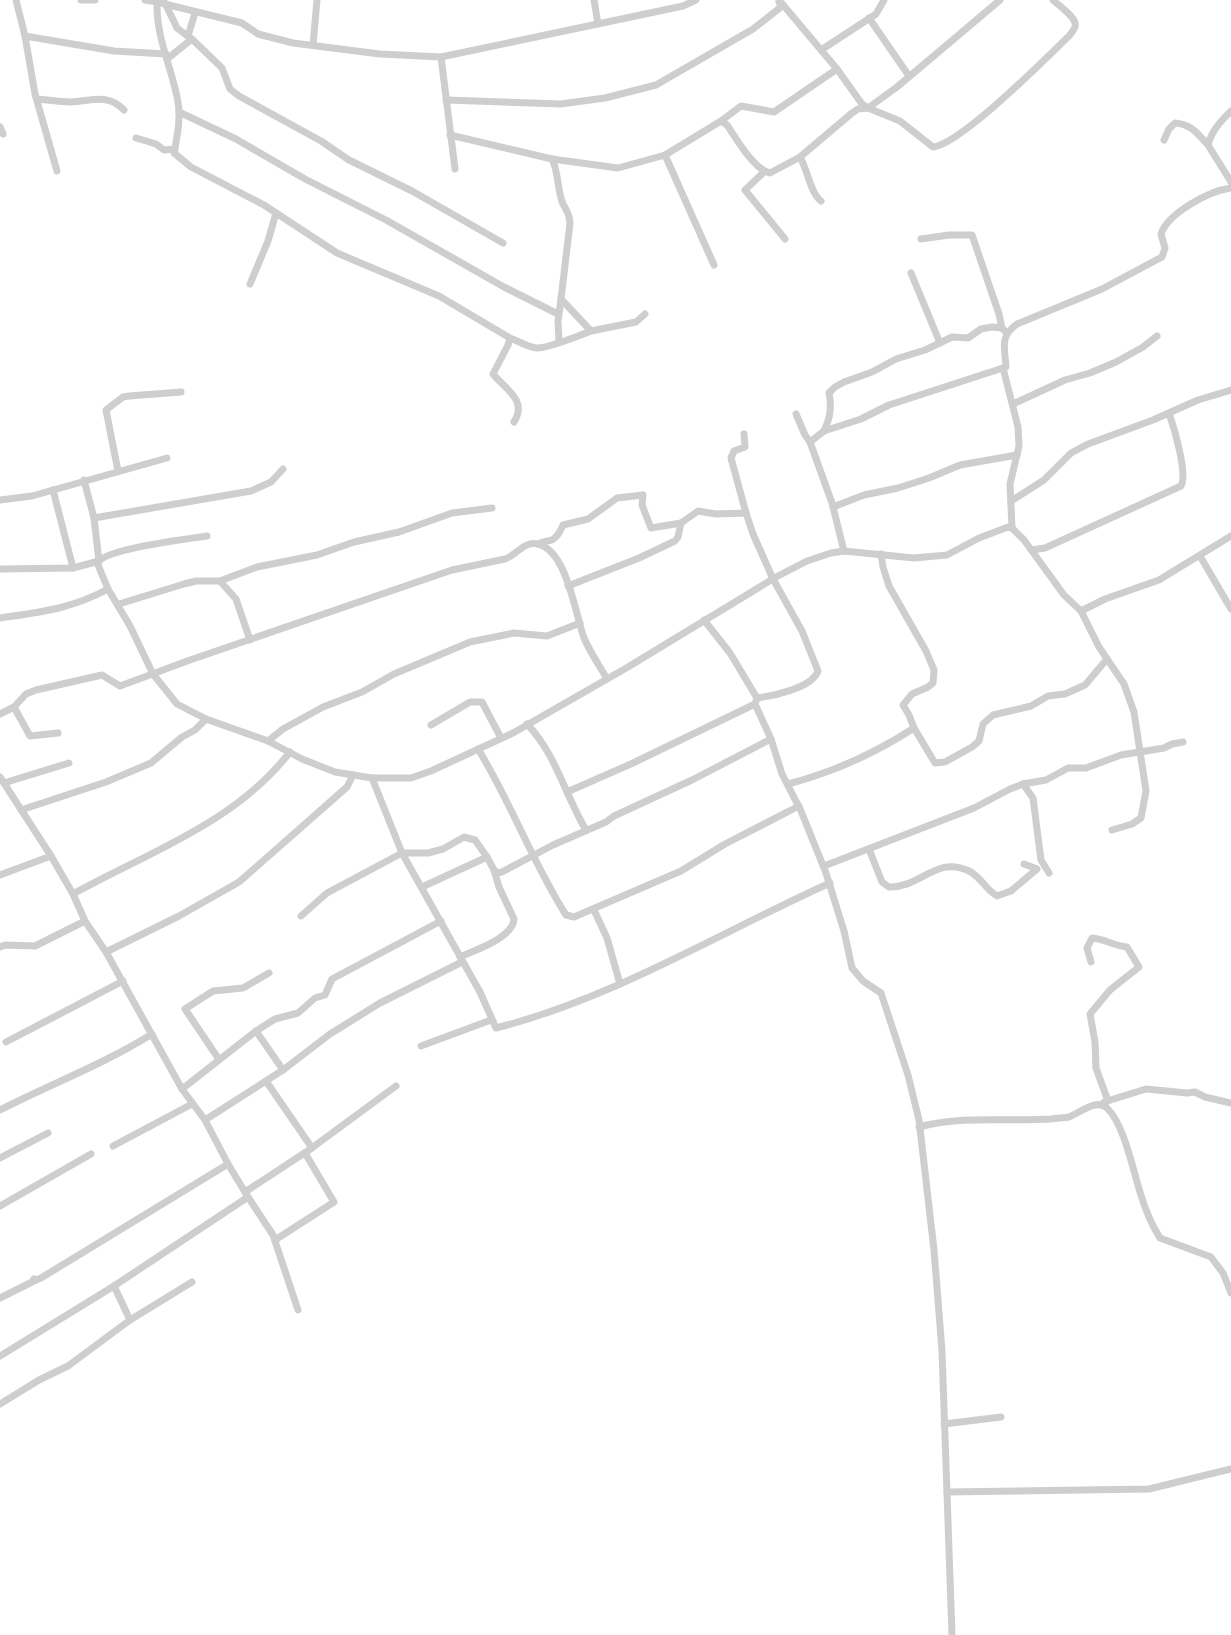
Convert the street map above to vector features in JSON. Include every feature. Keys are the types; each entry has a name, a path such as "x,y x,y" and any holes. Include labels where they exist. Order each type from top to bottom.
{"street":[{"path":"16,0 26,36 32,79 57,171"},
{"path":"81,0 94,0"},
{"path":"145,0 242,23 258,34 313,45 380,54 441,57 598,24 696,0"},
{"path":"313,45 317,0"},
{"path":"594,0 598,24"},
{"path":"778,0 837,69 862,104 900,121 933,147 946,143 989,111 1049,56 1075,28 1070,16 1053,0"},
{"path":"446,100 561,104 605,98 656,85 753,29 781,7 778,0"},
{"path":"821,50 876,14 884,0"},
{"path":"721,121 727,125 757,166 764,172 770,173 800,157 858,109 868,108 1000,0"},
{"path":"161,3 177,28 222,68 230,89 239,96 321,141 349,160 459,216 503,243"},
{"path":"161,3 158,31 179,112 174,153 191,167 276,213 337,254 439,296 510,338 536,348 548,347 591,331 636,322 645,314"},
{"path":"26,36 104,50 166,57 190,38 195,13"},
{"path":"869,18 909,76"},
{"path":"441,57 455,169"},
{"path":"450,135 552,159 618,168 665,154 721,121 741,106 774,112 837,69"},
{"path":"38,99 70,102 97,99 116,101 124,110"},
{"path":"1208,145 1219,123 1231,111"},
{"path":"179,112 236,139 305,179 386,220 504,287 558,314"},
{"path":"1164,140 1175,123 1189,126 1208,145 1231,182"},
{"path":"136,138 156,144 164,150 175,149"},
{"path":"665,154 714,265"},
{"path":"800,157 807,170 814,195 821,201"},
{"path":"552,159 570,223 558,314 560,341"},
{"path":"764,172 745,190 785,239"},
{"path":"824,431 830,419 832,404 829,393 835,387 952,337 968,338 981,329 992,327 1004,330 1102,289 1158,260 1164,254 1165,248 1161,234 1169,219 1214,193 1231,188"},
{"path":"250,284 268,241 276,213"},
{"path":"921,239 972,235 1004,330 1006,367 1004,368 1018,427 1017,455 1011,484 1012,528 1032,550 1064,595 1081,611 1099,647 1124,684 1134,712 1146,790 1141,818 1132,824 1112,830"},
{"path":"911,273 940,343"},
{"path":"561,299 591,331"},
{"path":"1013,404 1065,380 1116,362 1157,336"},
{"path":"510,338 493,374 514,394 518,404 518,416 514,422"},
{"path":"810,442 824,431 861,419 889,405 1004,368"},
{"path":"1011,501 1044,480 1071,453 1088,444 1198,400 1231,390"},
{"path":"118,471 106,410 123,397 181,392"},
{"path":"1032,550 1045,548 1181,486 1185,474 1169,413"},
{"path":"796,414 810,442 833,507 844,551"},
{"path":"567,792 633,763 756,701 787,692 813,679 818,672 802,631 773,579 746,513 731,458 734,451 745,447 744,434"},
{"path":"833,507 864,495 919,481 960,465 1017,455"},
{"path":"0,500 32,496 167,458"},
{"path":"94,518 251,491 271,482 283,470"},
{"path":"84,480 94,518 98,565 108,589 119,604 153,674 177,704 206,719 268,741 316,765 335,772 372,778 411,778 501,738 607,679 807,561 844,551 914,558 947,555 997,530 1012,528"},
{"path":"53,490 73,568"},
{"path":"0,714 14,707 26,694 36,690 102,675 120,686 452,570 513,557 523,546 552,540 563,525 588,519 617,498 643,495 642,505 651,528 681,523 698,511 716,514 746,513"},
{"path":"119,604 196,581 220,581 257,567 316,555 354,542 399,532 452,513 492,508"},
{"path":"568,586 675,541 681,523"},
{"path":"0,569 73,568 99,561 107,555 207,536"},
{"path":"1081,611 1105,599 1159,580 1231,536"},
{"path":"538,544 548,549 560,564 585,639 607,679"},
{"path":"881,554 882,567 889,586 926,651 934,670 933,683 912,694 903,705 935,762 945,762 972,747 979,741 983,724 993,715 1031,706 1048,696 1065,694 1085,685 1107,659"},
{"path":"1200,556 1231,609"},
{"path":"220,581 236,599 250,640"},
{"path":"0,618 76,605 108,589"},
{"path":"704,620 730,653 756,701 776,758 824,866 844,931 852,968 863,981 881,993 908,1075 919,1127 934,1250 944,1379 952,1635"},
{"path":"268,741 283,729 323,707 362,692 394,674 470,642 514,633 548,636 580,623"},
{"path":"431,724 470,702 482,702 501,738"},
{"path":"14,707 30,736 58,733"},
{"path":"21,810 106,782 151,763 206,719"},
{"path":"527,724 537,734 558,769 575,813 586,830"},
{"path":"788,784 818,776 864,758 914,728"},
{"path":"494,870 498,873 502,872 771,739"},
{"path":"824,866 974,808 1010,789 1046,780 1068,768 1086,768 1121,755 1164,748 1183,742"},
{"path":"478,749 510,807 532,856 566,915 574,917 681,871 724,844 799,806"},
{"path":"73,894 207,825 258,788 290,752"},
{"path":"69,763 2,780 51,856 73,894 85,921 123,981 182,1089 205,1120 228,1164 275,1240 298,1310"},
{"path":"106,952 179,916 239,882 347,787 353,775"},
{"path":"372,778 402,853 480,992 496,1028 565,1007 620,984 830,883"},
{"path":"1023,784 1033,798 1041,860 1049,873"},
{"path":"205,1120 283,1070 330,1034 380,1003 505,935 514,925 514,919 487,857 475,840 464,837 443,849 428,853 402,853 327,893 301,916"},
{"path":"869,849 882,882 889,887 898,887 920,879 941,867 954,866 970,871 979,877 997,896 1011,891 1037,868 1024,864"},
{"path":"0,875 51,856"},
{"path":"422,887 487,857"},
{"path":"594,910 607,938 620,984"},
{"path":"0,947 5,945 35,946 85,921"},
{"path":"182,1089 218,1058 256,1031 275,1019 297,1013 315,998 325,996 332,979 441,921"},
{"path":"1091,962 1087,948 1092,938 1101,938 1116,946 1127,947 1138,967 1110,990 1090,1014 1095,1042 1096,1068 1108,1101"},
{"path":"218,1058 185,1009 213,991 243,988 269,973"},
{"path":"6,1042 123,981"},
{"path":"421,1046 491,1020"},
{"path":"256,1031 283,1070"},
{"path":"0,1110 47,1086 108,1060 152,1034"},
{"path":"266,1081 312,1148"},
{"path":"0,1356 114,1286 247,1195 396,1086"},
{"path":"919,1127 942,1121 969,1119 1015,1120 1069,1117 1099,1104 1146,1089 1195,1092 1205,1097 1231,1103"},
{"path":"113,1146 192,1104"},
{"path":"1099,1104 1106,1106 1119,1127 1145,1209 1160,1238 1211,1257 1223,1273 1231,1293"},
{"path":"0,1158 48,1132"},
{"path":"275,1240 334,1202 304,1153"},
{"path":"0,1206 91,1154"},
{"path":"0,1298 228,1164"},
{"path":"0,1404 39,1380 68,1366 130,1320 192,1282"},
{"path":"114,1286 130,1320"},
{"path":"944,1424 1001,1416"},
{"path":"946,1492 1149,1489 1231,1469"}]}
